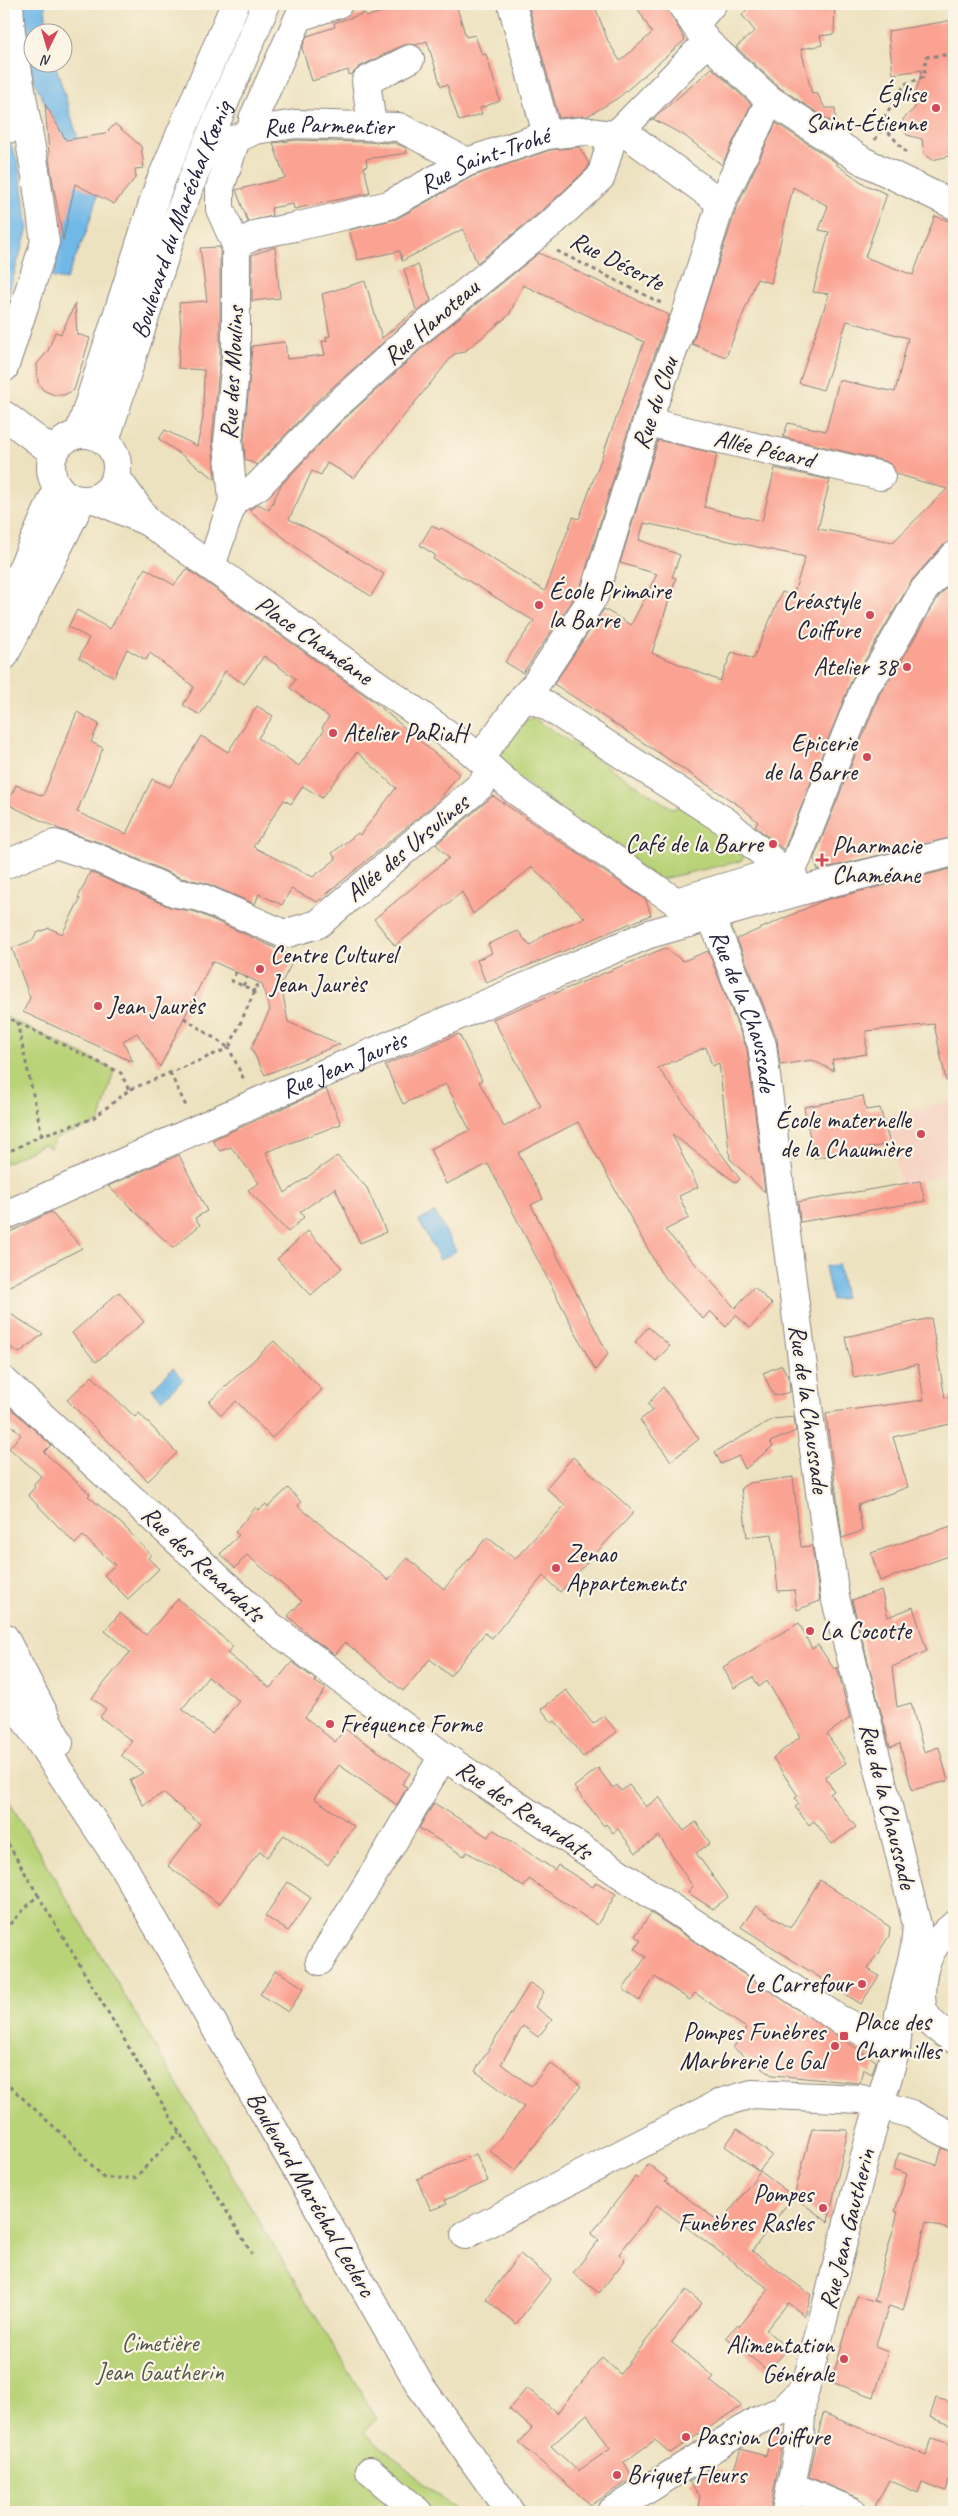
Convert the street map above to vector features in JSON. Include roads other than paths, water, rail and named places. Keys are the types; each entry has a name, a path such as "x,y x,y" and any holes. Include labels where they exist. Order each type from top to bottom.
{"street":[{"path":"4,368 44,242 12,128 9,4"},
{"name":"Boulevard du Maréchal Kœnig","path":"79,434 159,185 234,4"},
{"name":"Boulevard du Maréchal Kœnig","path":"105,441 173,230 196,170 266,4"},
{"path":"255,130 253,119 299,17 338,4"},
{"path":"512,4 547,135"},
{"path":"712,4 694,23 617,132 721,203"},
{"path":"694,23 770,100 863,161 954,205"},
{"path":"372,126 366,82 410,59"},
{"name":"Rue du Clou","path":"524,697 594,596 646,422 686,315 721,203 770,100"},
{"name":"Rue Parmentier","path":"236,245 220,209 220,188 236,139 255,130 296,124 399,127 467,162"},
{"name":"Rue Saint-Trohé","path":"236,245 258,234 389,205 467,162 547,135 584,131 617,132"},
{"name":"Rue Hanoteau","path":"233,501 258,486 330,412 395,352 532,238 601,177 617,132"},
{"name":"Rue des Moulins","path":"233,501 228,442 236,358 236,245"},
{"path":"4,415 54,453"},
{"name":"Allée Pécard","path":"646,422 881,476"},
{"path":"4,656 88,500 112,486 116,477 116,457 105,441 93,435 79,434 64,441 54,453 51,470 58,487 64,493 88,500"},
{"name":"Place Chaméane","path":"116,477 148,522"},
{"path":"4,610 58,487"},
{"name":"Place Chaméane","path":"88,500 148,522 486,764 516,791 692,914"},
{"path":"211,566 233,501"},
{"path":"789,876 866,685 880,666 924,590 954,556"},
{"path":"486,764 524,697 544,704 725,821 789,876"},
{"name":"Allée des Ursulines","path":"4,865 55,844 95,857 176,893 200,897 284,934 318,924 480,786 486,764"},
{"path":"692,914 789,876 954,852"},
{"path":"692,914 772,873 789,876"},
{"name":"Rue Jean Jaurès","path":"4,1216 197,1128 692,914"},
{"name":"Rue de la Chaussade","path":"692,914 762,1045 809,1414 835,1597 915,1914 916,1937 899,2016 892,2062"},
{"name":"Rue des Renardats","path":"4,1381 268,1624 443,1756 837,2018 892,2062"},
{"name":"Boulevard Maréchal Leclerc","path":"4,1637 124,1868 421,2388 510,2512"},
{"name":"Boulevard Maréchal Leclerc","path":"4,1688 124,1868"},
{"path":"320,1961 390,1849 443,1756"},
{"name":"Rue de la Chaussade","path":"912,1903 931,1916 954,1918"},
{"path":"892,2062 914,2018 924,1967 938,1939 954,1925"},
{"path":"924,1967 921,2000 923,2009 935,2028 954,2041"},
{"path":"892,2062 906,2043 917,2040 954,2041"},
{"name":"Rue Jean Gautherin","path":"786,2512 800,2432 800,2412 805,2388 879,2104 892,2062"},
{"path":"465,2235 720,2102 752,2094 861,2099 911,2114 954,2137"},
{"path":"769,2417 794,2401 805,2388"},
{"path":"611,2512 755,2422 776,2415 787,2418 795,2424 800,2432"},
{"path":"370,2471 418,2512"},
{"path":"791,2486 854,2512"}],"water":[{"path":"23,4 45,4 46,22 23,22"},
{"path":"32,72 58,72 92,185 101,184 86,233 66,280 54,278 50,274 65,206 57,128 33,79"},
{"path":"4,128 18,162 28,228 4,307 4,255 7,239 4,223"},
{"path":"435,1212 456,1251 440,1260 419,1221"},
{"path":"838,1264 845,1298 832,1300 825,1267"},
{"path":"173,1368 184,1379 162,1400 152,1389"}],"place":[{"name":"Église Saint-Étienne","path":"936,108"},
{"name":"École Primaire la Barre","path":"539,605"},
{"name":"Créastyle Coiffure","path":"870,615"},
{"name":"Atelier 38","path":"907,667"},
{"name":"Atelier PaRiaH","path":"333,733"},
{"name":"Epicerie de la Barre","path":"867,757"},
{"name":"Café de la Barre","path":"773,844"},
{"name":"Pharmacie Chaméane","path":"822,860"},
{"name":"Centre Culturel Jean Jaurès","path":"260,969"},
{"name":"Jean Jaurès","path":"98,1006"},
{"name":"École maternelle de la Chaumière","path":"921,1134"},
{"name":"Zenao Appartements","path":"556,1568"},
{"name":"La Cocotte","path":"810,1631"},
{"name":"Fréquence Forme","path":"330,1724"},
{"name":"Le Carrefour","path":"862,1984"},
{"name":"Place des Charmilles","path":"844,2036"},
{"name":"Pompes Funèbres Marbrerie Le Gal","path":"835,2046"},
{"name":"Pompes Funèbres Rasles","path":"823,2208"},
{"name":"Alimentation Générale","path":"844,2359"},
{"name":"Passion Coiffure","path":"686,2437"},
{"name":"Briquet Fleurs","path":"617,2475"}],"park label":[{"name":"Cimetière Jean Gautherin","path":"160,2358"}]}
